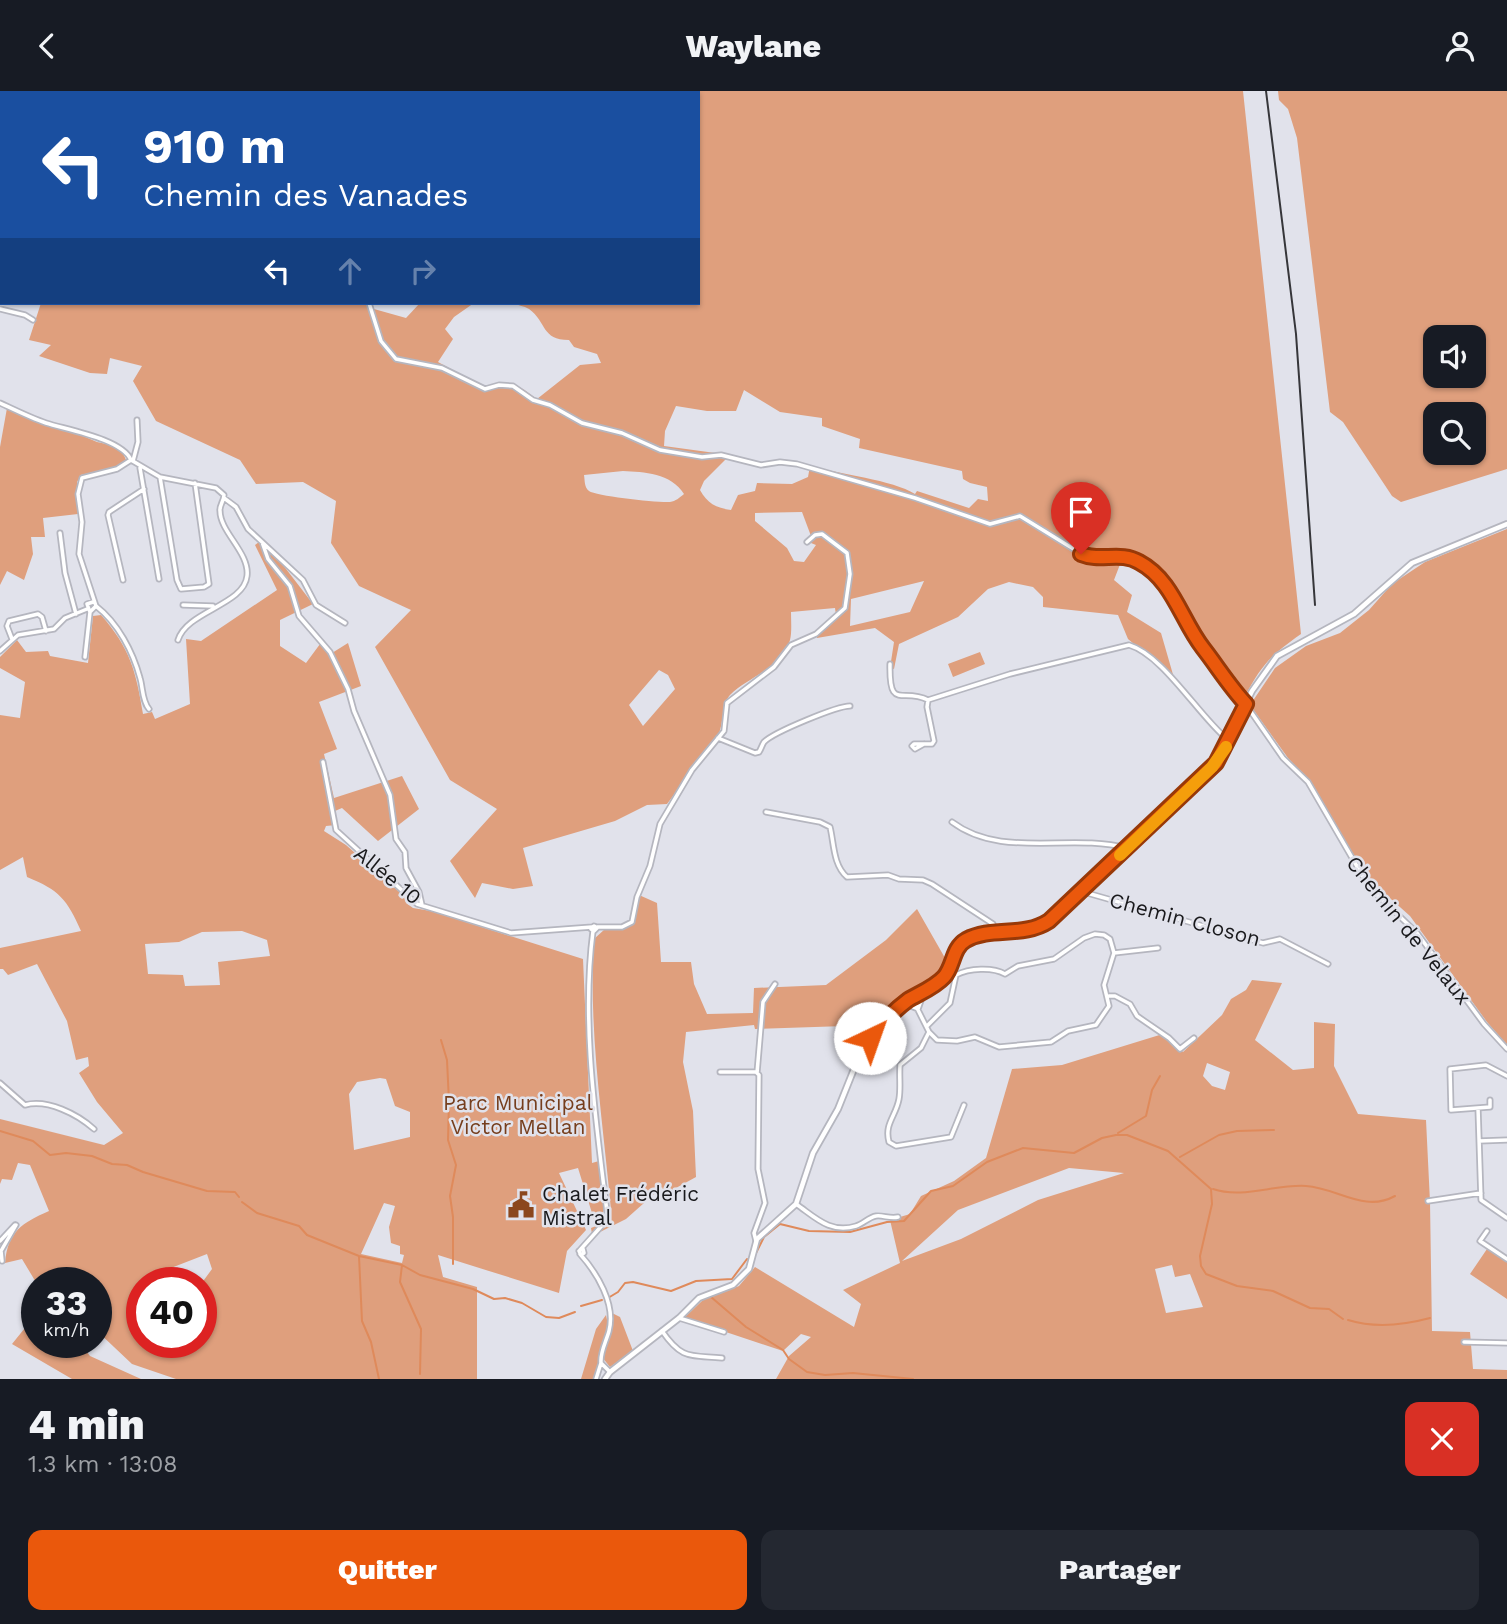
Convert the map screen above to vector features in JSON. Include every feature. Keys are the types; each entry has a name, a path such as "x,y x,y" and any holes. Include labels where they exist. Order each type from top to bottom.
{"street":[{"name":"Chemin de Velaux","path":"370,305 381,341 396,359 440,368 485,389 499,385 513,386 533,400 550,405 582,423 622,433 660,450 702,457 721,454 761,465 780,462 797,464 892,491 990,524 1020,516 1085,556 1123,556 1139,561 1170,591 1202,647 1283,758 1308,782 1369,887 1417,933 1484,1024 1507,1049"},
{"path":"0,309 19,313 33,320"},
{"path":"0,403 47,423 70,428 123,449 132,461 160,477 219,490 224,498 234,503 246,526 303,580 316,605 345,623"},
{"path":"137,421 138,442 132,461 117,469 86,475 79,483 82,521 79,554 95,604 116,628 134,659 144,704 149,709"},
{"path":"140,466 159,579"},
{"path":"160,477 177,580 181,589 209,584 195,483"},
{"path":"123,580 108,515 144,489"},
{"path":"178,640 186,627 237,593 248,574 244,559 219,511 224,498"},
{"path":"756,1241 796,1204 813,1153 838,1109 858,1059 885,1020 902,1005 944,977 958,948 965,941 1039,928 1127,848 1216,763 1267,667 1278,656 1354,614 1412,563 1507,524"},
{"path":"60,533 65,573 76,614"},
{"path":"596,1379 611,1322 597,1275 582,1252 606,1221 607,1212 590,1034 590,955 594,929 625,927 632,922 637,897 650,866 663,818 692,771 724,731 727,703 774,667 791,645 827,626 846,606 850,574 847,553 822,534 807,542"},
{"path":"262,542 268,559 290,586 299,616 330,652 348,689 354,711 388,789 394,809 396,839 405,852 406,867 419,892 422,905"},
{"path":"85,657 88,603 95,604"},
{"path":"0,651 18,635 54,629 65,618 88,610 95,604"},
{"path":"183,605 214,606"},
{"path":"12,639 7,626 9,621 38,614 42,617 46,631"},
{"path":"890,664 891,688 895,693 901,697 928,700 1046,664 1129,645 1142,651 1183,689 1229,740"},
{"path":"924,744 932,744 934,740 928,700"},
{"path":"718,738 755,753 759,752 764,742 784,732 837,706 850,706"},
{"name":"Allée 10","path":"323,762 336,830 413,901 511,933 594,929"},
{"path":"766,812 820,822 830,827 835,855 847,877 888,875 932,884 993,925 998,934"},
{"path":"952,822 971,834 991,841 1089,842 1127,848"},
{"name":"Chemin Closon","path":"1078,890 1263,943 1280,939 1328,964"},
{"path":"912,998 929,1032 937,1040 957,1041 975,1037 999,1047 1051,1042 1068,1031 1096,1025 1108,1009 1109,996 1104,985 1114,953 1110,939 1095,934 1054,959 1018,966 1005,974 997,970 963,971 956,975 950,1003 928,1026"},
{"path":"1114,953 1158,948"},
{"path":"605,1379 699,1298 724,1290 742,1277 752,1261 756,1241 754,1233 765,1203 758,1169 761,1103 757,1073 763,1002 775,983"},
{"path":"918,1009 919,999 926,990"},
{"path":"1109,996 1115,996 1130,1004 1137,1016 1180,1049 1194,1038"},
{"path":"902,1005 918,1009"},
{"path":"929,1032 921,1048 900,1065 899,1097 886,1132 888,1142 896,1146 951,1137 964,1105"},
{"path":"1490,1100 1490,1107 1451,1110 1450,1069 1486,1065 1507,1076"},
{"path":"720,1072 757,1073"},
{"path":"0,1083 25,1105 32,1102 64,1110 94,1129"},
{"path":"1478,1108 1481,1200 1507,1218"},
{"path":"1479,1141 1507,1140"},
{"path":"1429,1201 1481,1193"},
{"path":"796,1204 834,1228 855,1226 877,1216 898,1217"},
{"path":"0,1241 16,1225 1,1251 2,1261"},
{"path":"1487,1231 1480,1241 1507,1259"},
{"path":"678,1318 724,1332"},
{"path":"662,1331 678,1352 684,1355 722,1358"},
{"path":"1464,1342 1507,1343"},
{"path":"601,1363 610,1372"}],"green space":[{"path":"700,91 1243,91 1301,634 1268,661 1244,698 1161,576 1143,562 1124,554 1114,580 1132,595 1127,612 1161,633 1174,678 1128,639 1118,615 1043,607 1043,597 1033,587 1009,582 988,589 958,617 899,644 894,669 890,668 894,642 875,628 817,638 816,631 836,615 835,608 791,612 791,637 786,650 773,665 730,695 718,736 667,804 647,805 615,821 523,848 533,886 513,889 482,883 475,898 450,861 497,809 450,780 375,647 411,610 359,586 331,543 336,501 303,482 256,484 240,460 156,421 133,381 142,366 110,358 107,374 90,373 39,356 51,345 29,340 40,305 373,305 374,309 406,318 418,305 471,305 454,317 445,329 453,339 438,362 484,387 501,383 512,384 537,399 580,365 601,363 597,354 574,347 569,340 549,334 529,309 518,305 700,305","holes":["744,390 780,412 822,418 822,426 860,439 859,448 962,471 963,479 987,487 988,501 978,499 969,508 917,491 915,494 880,481 810,466 808,477 792,484 757,483 755,491 738,495 731,510 712,504 700,490 704,481 730,455 664,446 665,431 676,406 707,411 736,411","623,471 648,473 665,478 679,487 684,494 670,502 603,495 587,489 584,475","802,512 811,536 806,541 816,545 804,562 794,561 787,548 755,521 755,513","924,581 910,612 850,626 851,599","659,670 668,675 675,689 643,726 629,705"]},
{"path":"1278,91 1507,91 1507,469 1401,502 1392,496 1343,422 1330,412 1297,138 1288,109 1279,100"},
{"path":"7,408 46,425 120,447 127,462 81,475 77,482 78,514 43,518 45,537 31,537 33,554 24,580 7,571 0,585 0,447"},
{"path":"1507,529 1507,1045 1487,1022 1410,916 1364,875 1309,781 1288,758 1250,705 1275,668 1306,646 1340,633 1369,610 1392,584 1425,562"},
{"name":"Parc Municipal Victor Mellan","path":"263,539 313,604 280,620 280,646 306,663 323,640 332,653 348,643 361,686 319,702 337,749 324,754 334,798 402,776 419,809 378,841 342,808 335,811 336,825 326,826 324,831 346,845 404,896 406,903 413,908 431,911 583,959 592,1163 599,1161 604,1200 602,1218 592,1234 591,1228 596,1226 578,1168 559,1173 586,1230 567,1251 559,1293 438,1255 443,1277 477,1287 477,1379 176,1379 132,1364 112,1345 112,1267 27,1267 22,1259 5,1263 9,1243 18,1229 49,1211 30,1165 18,1163 12,1180 2,1179 0,1184 0,1119 104,1145 123,1133 97,1102 79,1073 89,1066 88,1057 76,1060 67,1021 37,964 8,975 0,969 0,948 81,931 61,897 47,886 27,877 23,857 0,870 0,715 20,718 25,682 0,668 0,657 17,640 26,652 48,651 50,656 88,663 93,616 101,615 125,649 138,685 143,714 152,712 155,719 190,704 186,639 201,641 277,590 255,545","holes":["242,931 267,940 270,956 218,962 220,985 185,986 183,975 148,974 145,944 179,942 202,932","386,1079 395,1106 410,1112 410,1137 354,1150 349,1094 357,1082","384,1203 395,1206 389,1227 391,1243 400,1246 400,1254 404,1255 402,1263 361,1254"]},
{"path":"980,652 985,664 953,677 948,664"},
{"path":"639,895 657,903 661,962 691,962 694,984 707,1014 753,1013 754,988 826,985 886,940 917,909 949,965 930,985 907,996 875,1025 755,1029 754,1025 686,1032 683,1062 693,1111 696,1177 665,1194 662,1187 626,1219 598,1233 607,1223 611,1210 595,1041 594,939 605,929 624,928 633,923"},
{"path":"1252,980 1282,983 1255,1040 1293,1070 1314,1068 1314,1022 1335,1024 1334,1066 1358,1114 1426,1120 1432,1331 1470,1332 1473,1369 1507,1370 1507,1379 776,1379 789,1356 811,1337 801,1334 783,1351 684,1318 703,1300 739,1286 755,1267 854,1327 861,1304 843,1290 900,1263 890,1220 910,1214 921,1196 954,1181 986,1158 1012,1069 1062,1065 1166,1033 1183,1052 1222,1015 1231,999 1246,990","holes":["1207,1063 1230,1072 1225,1090 1212,1086 1203,1076","1069,1168 1124,1173 1038,1200 961,1239 902,1261 958,1210","1172,1265 1175,1277 1190,1274 1203,1307 1166,1313 1155,1269"]},
{"path":"1487,1249 1507,1262 1507,1299 1470,1274"},
{"path":"612,1313 620,1317 633,1351 610,1367 602,1357 612,1331"},
{"path":"606,1315 608,1325 595,1379 581,1379 596,1329"},
{"path":"21,1333 21,1349 12,1344"},
{"path":"36,1358 94,1358 141,1379 72,1379"}],"waterway":[{"path":"441,1040 447,1060 448,1140 456,1165 450,1196 453,1264"},
{"path":"1118,1133 1146,1116 1152,1090 1160,1076"},
{"path":"1180,1157 1219,1135 1237,1131 1274,1130"},
{"path":"0,1131 33,1141 50,1155 66,1153 92,1156 207,1191 235,1192 239,1197"},
{"path":"755,1255 764,1237 780,1224 809,1231 850,1232 887,1222 904,1221 931,1191 953,1186 987,1162 1023,1148 1074,1153 1102,1138 1127,1135 1168,1151 1211,1189 1212,1204 1200,1256 1201,1266 1206,1274 1237,1286 1273,1291 1310,1308 1329,1309 1343,1319"},
{"path":"1213,1189 1247,1192 1306,1186 1373,1202 1395,1196"},
{"path":"242,1202 257,1213 299,1226 307,1235 359,1256 402,1265 420,1275 473,1289 494,1299 505,1298 522,1303 546,1317 559,1318 575,1312"},
{"path":"359,1256 362,1321 371,1342 379,1379"},
{"path":"608,1298 618,1292 625,1283 633,1282 671,1291 696,1281 732,1279 747,1259"},
{"path":"402,1265 400,1282 421,1329 420,1374"},
{"path":"711,1297 746,1327 783,1350 789,1359 807,1372 913,1379"},
{"path":"581,1306 602,1300"},
{"path":"1348,1320 1389,1325 1430,1318"}],"railway":[{"path":"1266,91 1296,334 1315,605"}],"slow traffic":[{"path":"1120,855 1212,767 1226,747"}],"place":[{"name":"Chalet Frédéric Mistral","path":"521,1205"}],"route":[{"path":"870,1038 902,1005 944,977 958,948 965,941 990,934 1028,931 1049,921 1078,890 1145,832 1216,763 1246,704 1202,647 1170,591 1153,572 1139,561 1123,556 1089,557 1081,554"}]}
